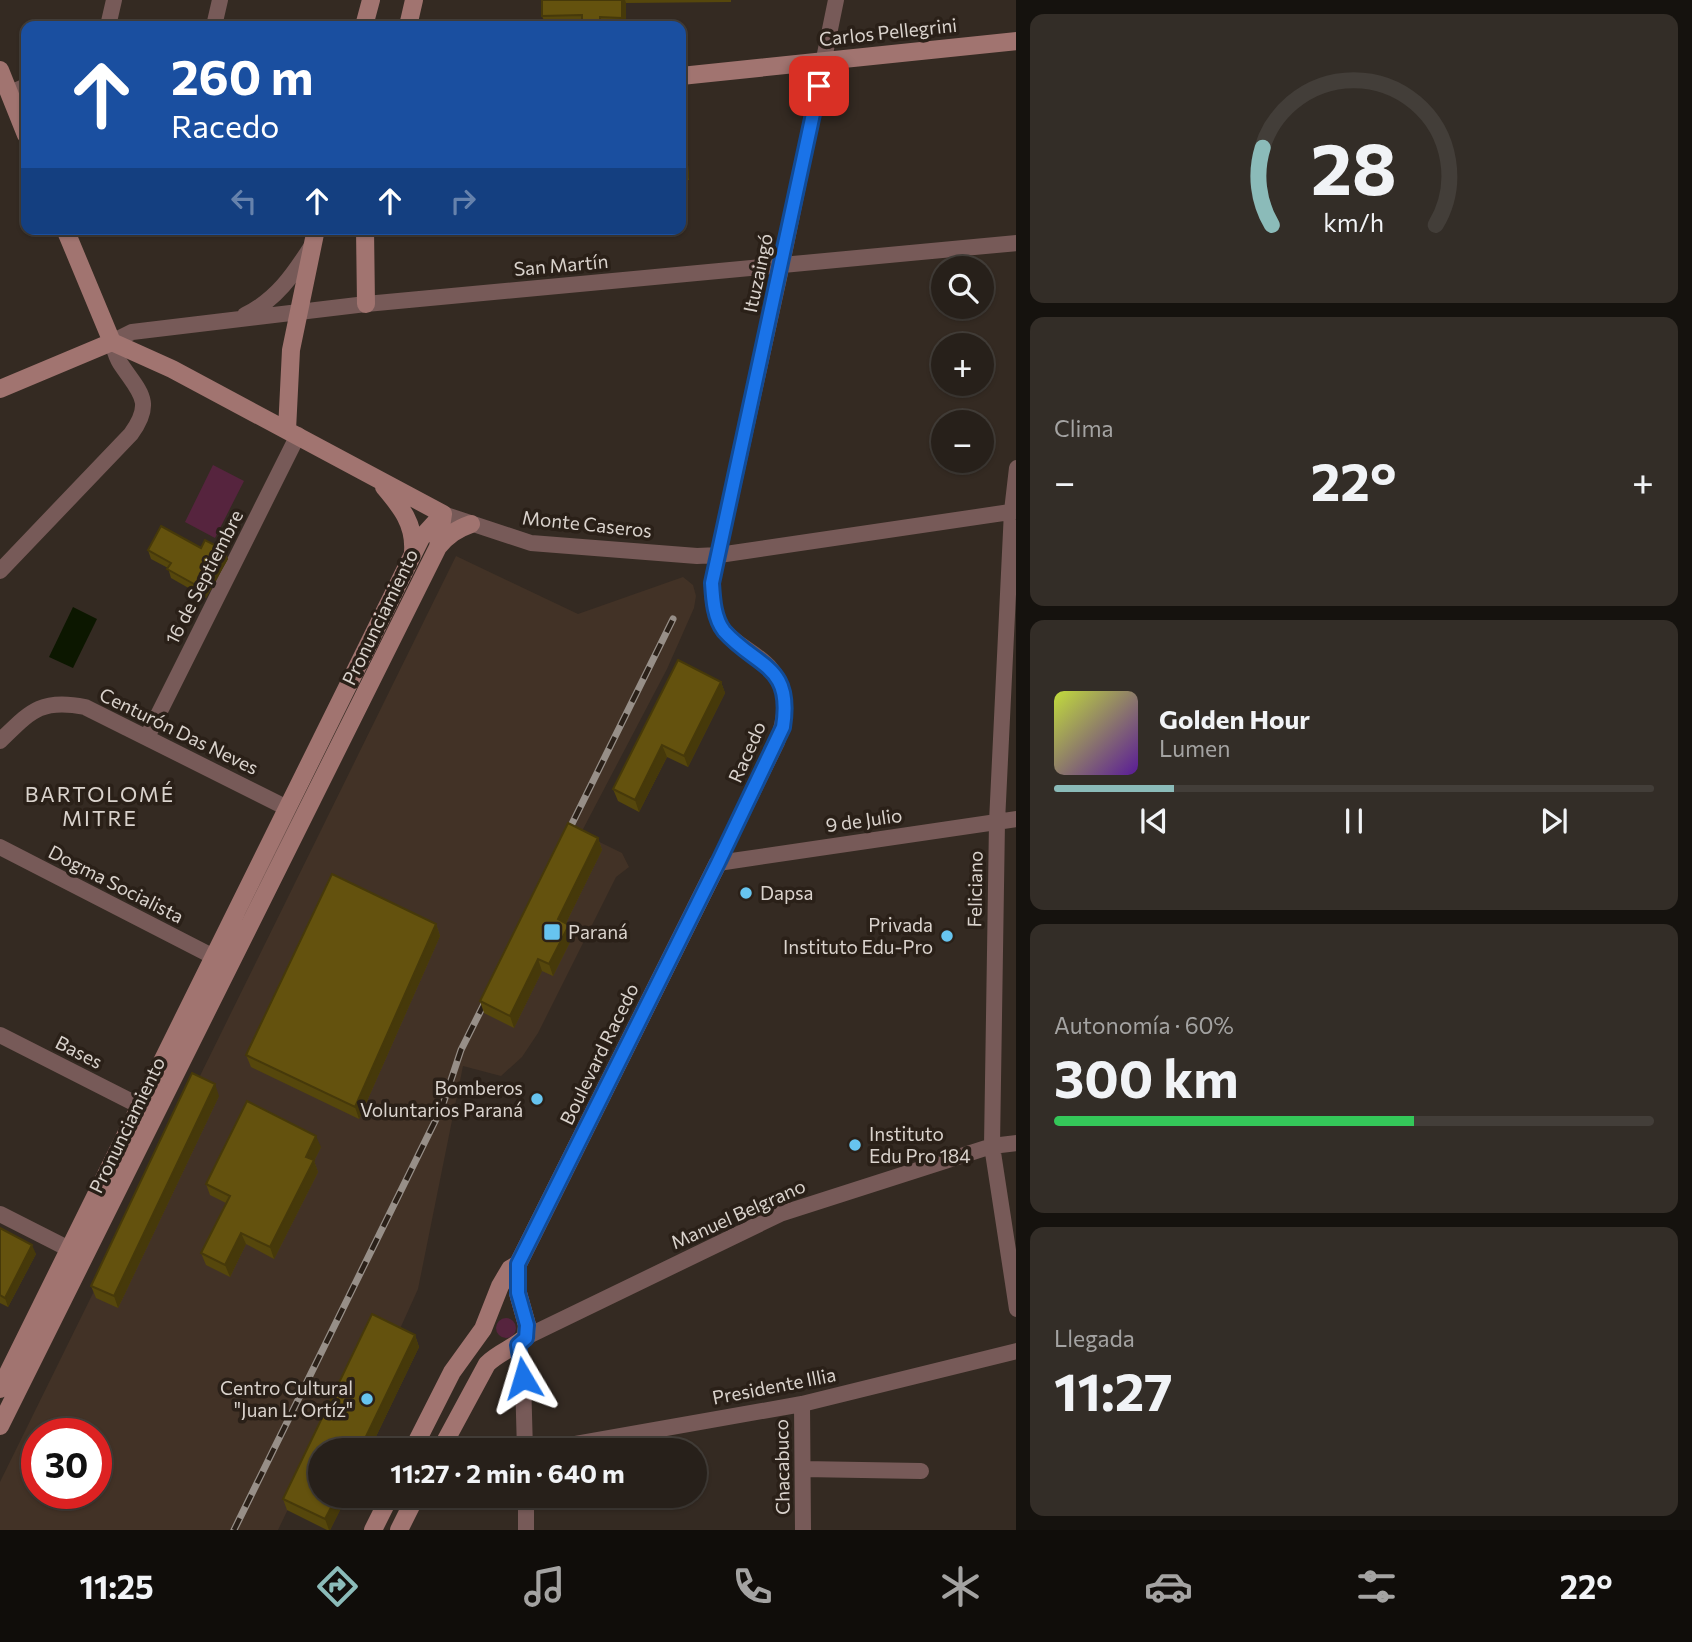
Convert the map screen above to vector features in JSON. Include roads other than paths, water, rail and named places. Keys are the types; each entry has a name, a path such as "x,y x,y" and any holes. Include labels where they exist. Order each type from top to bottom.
{"street":[{"path":"109,21 114,0"},
{"path":"215,21 220,0"},
{"path":"365,21 371,0"},
{"path":"409,21 414,0"},
{"name":"Ituzaingó","path":"719,555 836,0"},
{"name":"Carlos Pellegrini","path":"686,75 1016,41"},
{"path":"0,70 18,90"},
{"path":"0,571 131,434 142,418 144,409 138,387 119,362 67,235"},
{"path":"365,235 366,304"},
{"path":"293,432 291,350 314,237"},
{"path":"237,319 269,301 292,276 314,237"},
{"name":"San Martín","path":"112,342 144,329 366,304 1016,243"},
{"path":"0,389 112,342"},
{"name":"Monte Caseros","path":"112,342 172,369 443,514 531,543 697,556 719,555 1014,511"},
{"name":"16 de Septiembre","path":"147,737 293,432"},
{"path":"379,481 411,525 414,539 412,555"},
{"name":"Feliciano","path":"1016,482 997,822 992,1146 1016,1302"},
{"name":"Pronunciamiento","path":"0,1426 438,547 443,514"},
{"name":"Pronunciamiento","path":"0,1389 412,555 421,538 443,514"},
{"path":"438,547 458,529 471,524"},
{"name":"Racedo","path":"718,863 777,742 783,727 786,706 783,689 771,669 723,629 713,604 712,583 719,555"},
{"name":"Centurón Das Neves","path":"0,741 25,717 49,705 63,703 85,707 287,808"},
{"name":"9 de Julio","path":"718,863 1016,819"},
{"name":"Dogma Socialista","path":"0,848 214,957"},
{"name":"Boulevard Racedo","path":"517,1344 527,1325 518,1293 518,1264 718,863"},
{"name":"Bases","path":"0,1035 140,1106"},
{"name":"Manuel Belgrano","path":"517,1344 780,1214 992,1146 1016,1143"},
{"path":"0,1214 69,1249"},
{"name":"Boulevard Racedo","path":"419,1438 452,1372 483,1329 500,1286 510,1269 518,1264"},
{"path":"491,1310 509,1306 516,1308 523,1315"},
{"path":"483,1329 497,1346 517,1344"},
{"path":"447,1438 487,1364 517,1344"},
{"path":"517,1344 523,1378 525,1438"},
{"name":"Presidente Illia","path":"610,1438 802,1404 1016,1351"},
{"name":"Chacabuco","path":"802,1404 803,1530"},
{"path":"803,1469 921,1471"},
{"path":"373,1530 384,1508"},
{"path":"399,1530 410,1508"},
{"path":"526,1508 526,1530"}],"railway":[{"path":"563,842 673,619"},
{"path":"234,1530 442,1107 461,1050 491,990"}],"place":[{"name":"Dapsa","path":"746,893"},
{"name":"Paraná","path":"552,932"},
{"name":"Privada Instituto Edu-Pro","path":"947,936"},
{"name":"Bomberos Voluntarios Paraná","path":"537,1099"},
{"name":"Instituto Edu Pro 184","path":"855,1145"},
{"name":"Centro Cultural \"Juan L. Ortíz\"","path":"367,1399"}],"district":[{"name":"BARTOLOMÉ MITRE","path":"100,807"}]}
